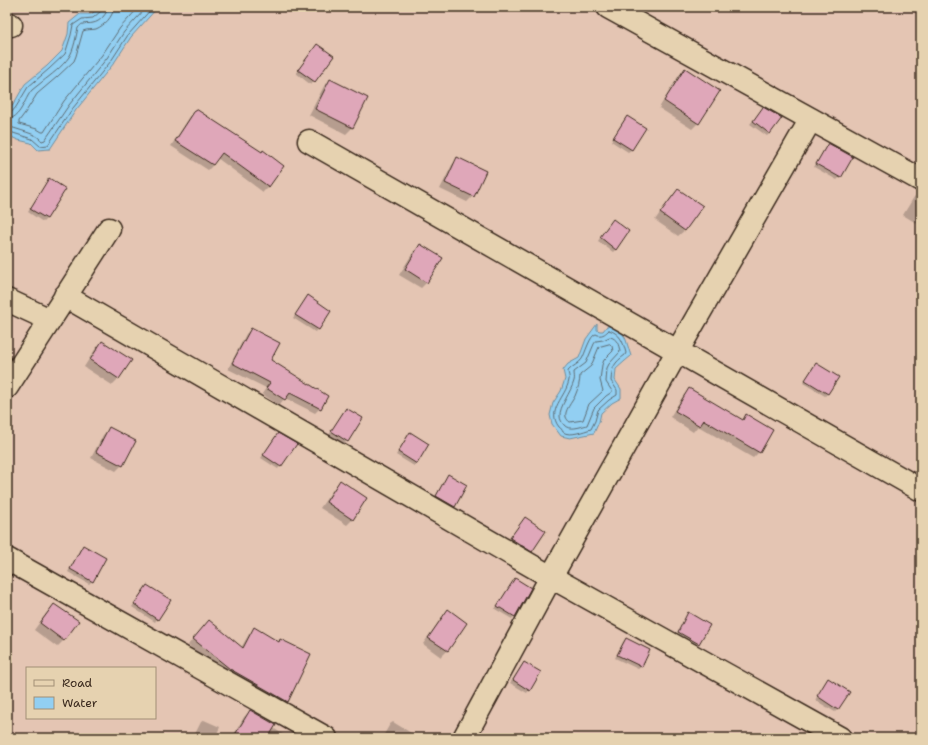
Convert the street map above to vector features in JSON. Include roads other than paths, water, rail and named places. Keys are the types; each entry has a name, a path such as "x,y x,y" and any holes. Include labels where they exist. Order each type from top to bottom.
{"lane":[{"path":"608,7 921,180"},
{"path":"464,738 551,577 677,352 811,119"},
{"path":"309,141 921,490"},
{"path":"7,388 109,229"},
{"path":"65,296 551,577 840,738"},
{"path":"7,300 50,320"},
{"path":"7,559 326,738"}],"water":[{"path":"101,7 158,7 131,37 114,63 76,110 50,149 38,150 31,143 18,140 7,135 7,112 13,105 25,84 47,66 62,51 68,34 69,23 80,14 91,14"},
{"path":"597,324 597,330 600,331 603,331 607,326 619,330 627,342 631,356 616,369 615,380 621,389 621,398 612,403 601,413 594,433 570,438 561,436 552,424 550,415 553,403 561,391 565,379 563,370 568,364 579,358 586,339"}]}
